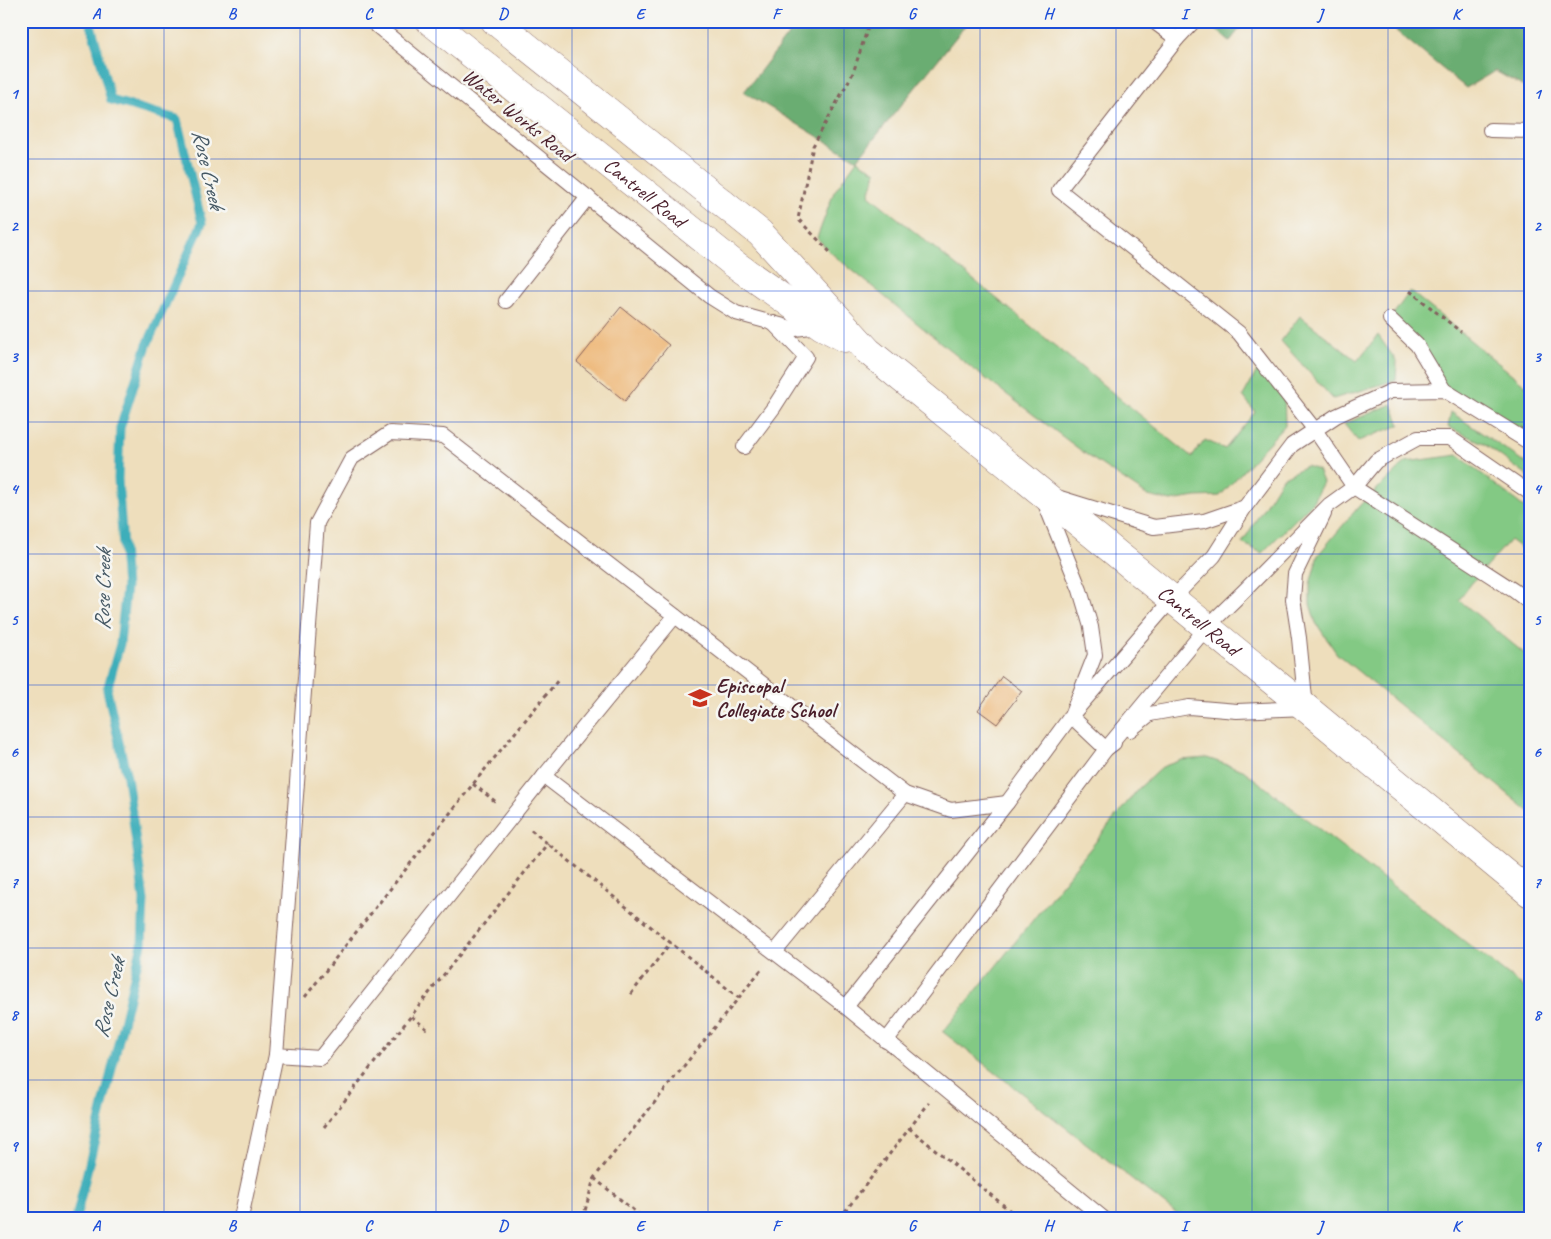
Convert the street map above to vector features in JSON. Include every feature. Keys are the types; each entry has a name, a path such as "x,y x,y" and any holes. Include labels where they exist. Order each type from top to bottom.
{"main road":[{"name":"Cantrell Road","path":"430,21 733,263 822,326 868,351"},
{"name":"Cantrell Road","path":"495,21 760,233 868,351 1530,893"}],"lane":[{"name":"Water Works Road","path":"371,21 709,296 736,313 795,329 822,326"},
{"path":"1153,21 1177,39"},
{"path":"1194,21 1177,39 1059,190 1239,332 1315,430 1354,487 1530,603"},
{"path":"1490,130 1530,131"},
{"path":"506,301 588,197"},
{"path":"1390,318 1417,346 1444,390 1530,443"},
{"path":"744,447 774,407 806,357 773,323"},
{"path":"846,1007 1007,803 1071,716 1172,599 1214,556 1245,507 1292,445 1336,416 1391,391 1444,390"},
{"path":"241,1218 276,1055 317,523 352,458 390,432 442,436 905,794 951,810 1007,803"},
{"path":"886,1041 1106,749 1207,627 1328,505 1354,487 1376,461 1418,438 1450,438 1530,494"},
{"path":"1040,492 1154,527 1204,521 1245,507"},
{"path":"1040,492 1080,590 1091,627 1095,654 1071,716"},
{"path":"1106,749 1150,714 1189,707 1237,711 1306,708 1293,599 1295,574 1328,505"},
{"path":"276,1055 320,1058 544,776 675,616"},
{"path":"1071,716 1106,749"},
{"path":"544,776 846,1007 1103,1218"},
{"path":"775,952 905,794"}],"path":[{"path":"830,252 798,219 812,146 853,73 870,21"},
{"path":"1410,291 1461,332"},
{"path":"277,1032 473,784 559,679"},
{"path":"473,784 498,804"},
{"path":"529,828 739,998"},
{"path":"324,1127 548,843"},
{"path":"631,994 671,942"},
{"path":"583,1218 594,1178 775,952"},
{"path":"411,1016 427,1029"},
{"path":"840,1218 929,1103"},
{"path":"909,1128 1019,1218"},
{"path":"594,1178 643,1218"}],"green space":[{"path":"799,21 969,21 857,160 744,92"},
{"path":"1205,21 1246,21 1230,41"},
{"path":"1384,21 1530,21 1530,90 1495,71 1466,88"},
{"path":"857,160 876,172 869,195 1192,457 1205,440 1225,449 1255,412 1243,396 1257,371 1284,390 1285,425 1220,496 1171,501 1148,496 1087,455 973,369 830,252 817,238 834,192"},
{"path":"1410,291 1530,389 1530,442 1444,390 1390,319"},
{"path":"1300,316 1357,361 1378,335 1397,362 1396,380 1333,399 1281,341"},
{"path":"1392,404 1400,425 1358,441 1344,424"},
{"path":"1451,412 1530,466 1530,478 1483,443 1448,427"},
{"path":"1458,455 1530,512 1530,555 1510,540 1459,600 1530,658 1530,812 1337,654 1316,623 1310,604 1310,584 1318,555 1360,505 1406,462"},
{"path":"1306,466 1318,470 1323,482 1312,503 1262,553 1242,543 1282,478"},
{"path":"1207,758 1243,770 1530,992 1530,1218 1182,1218 943,1032 1138,789 1162,767 1181,760"}],"building":[{"path":"621,307 669,345 625,401 577,362"},
{"path":"1002,676 1022,691 997,724 978,710"}],"waterway":[{"name":"Rose Creek","path":"76,1218 142,944 144,900 127,777 107,690 120,644 126,587 118,479 120,428 147,345 202,223 177,119 111,100 90,21"}],"railway":[{"path":"21,534 23,570 21,585"}],"place":[{"name":"Episcopal Collegiate School","path":"700,698"}]}
